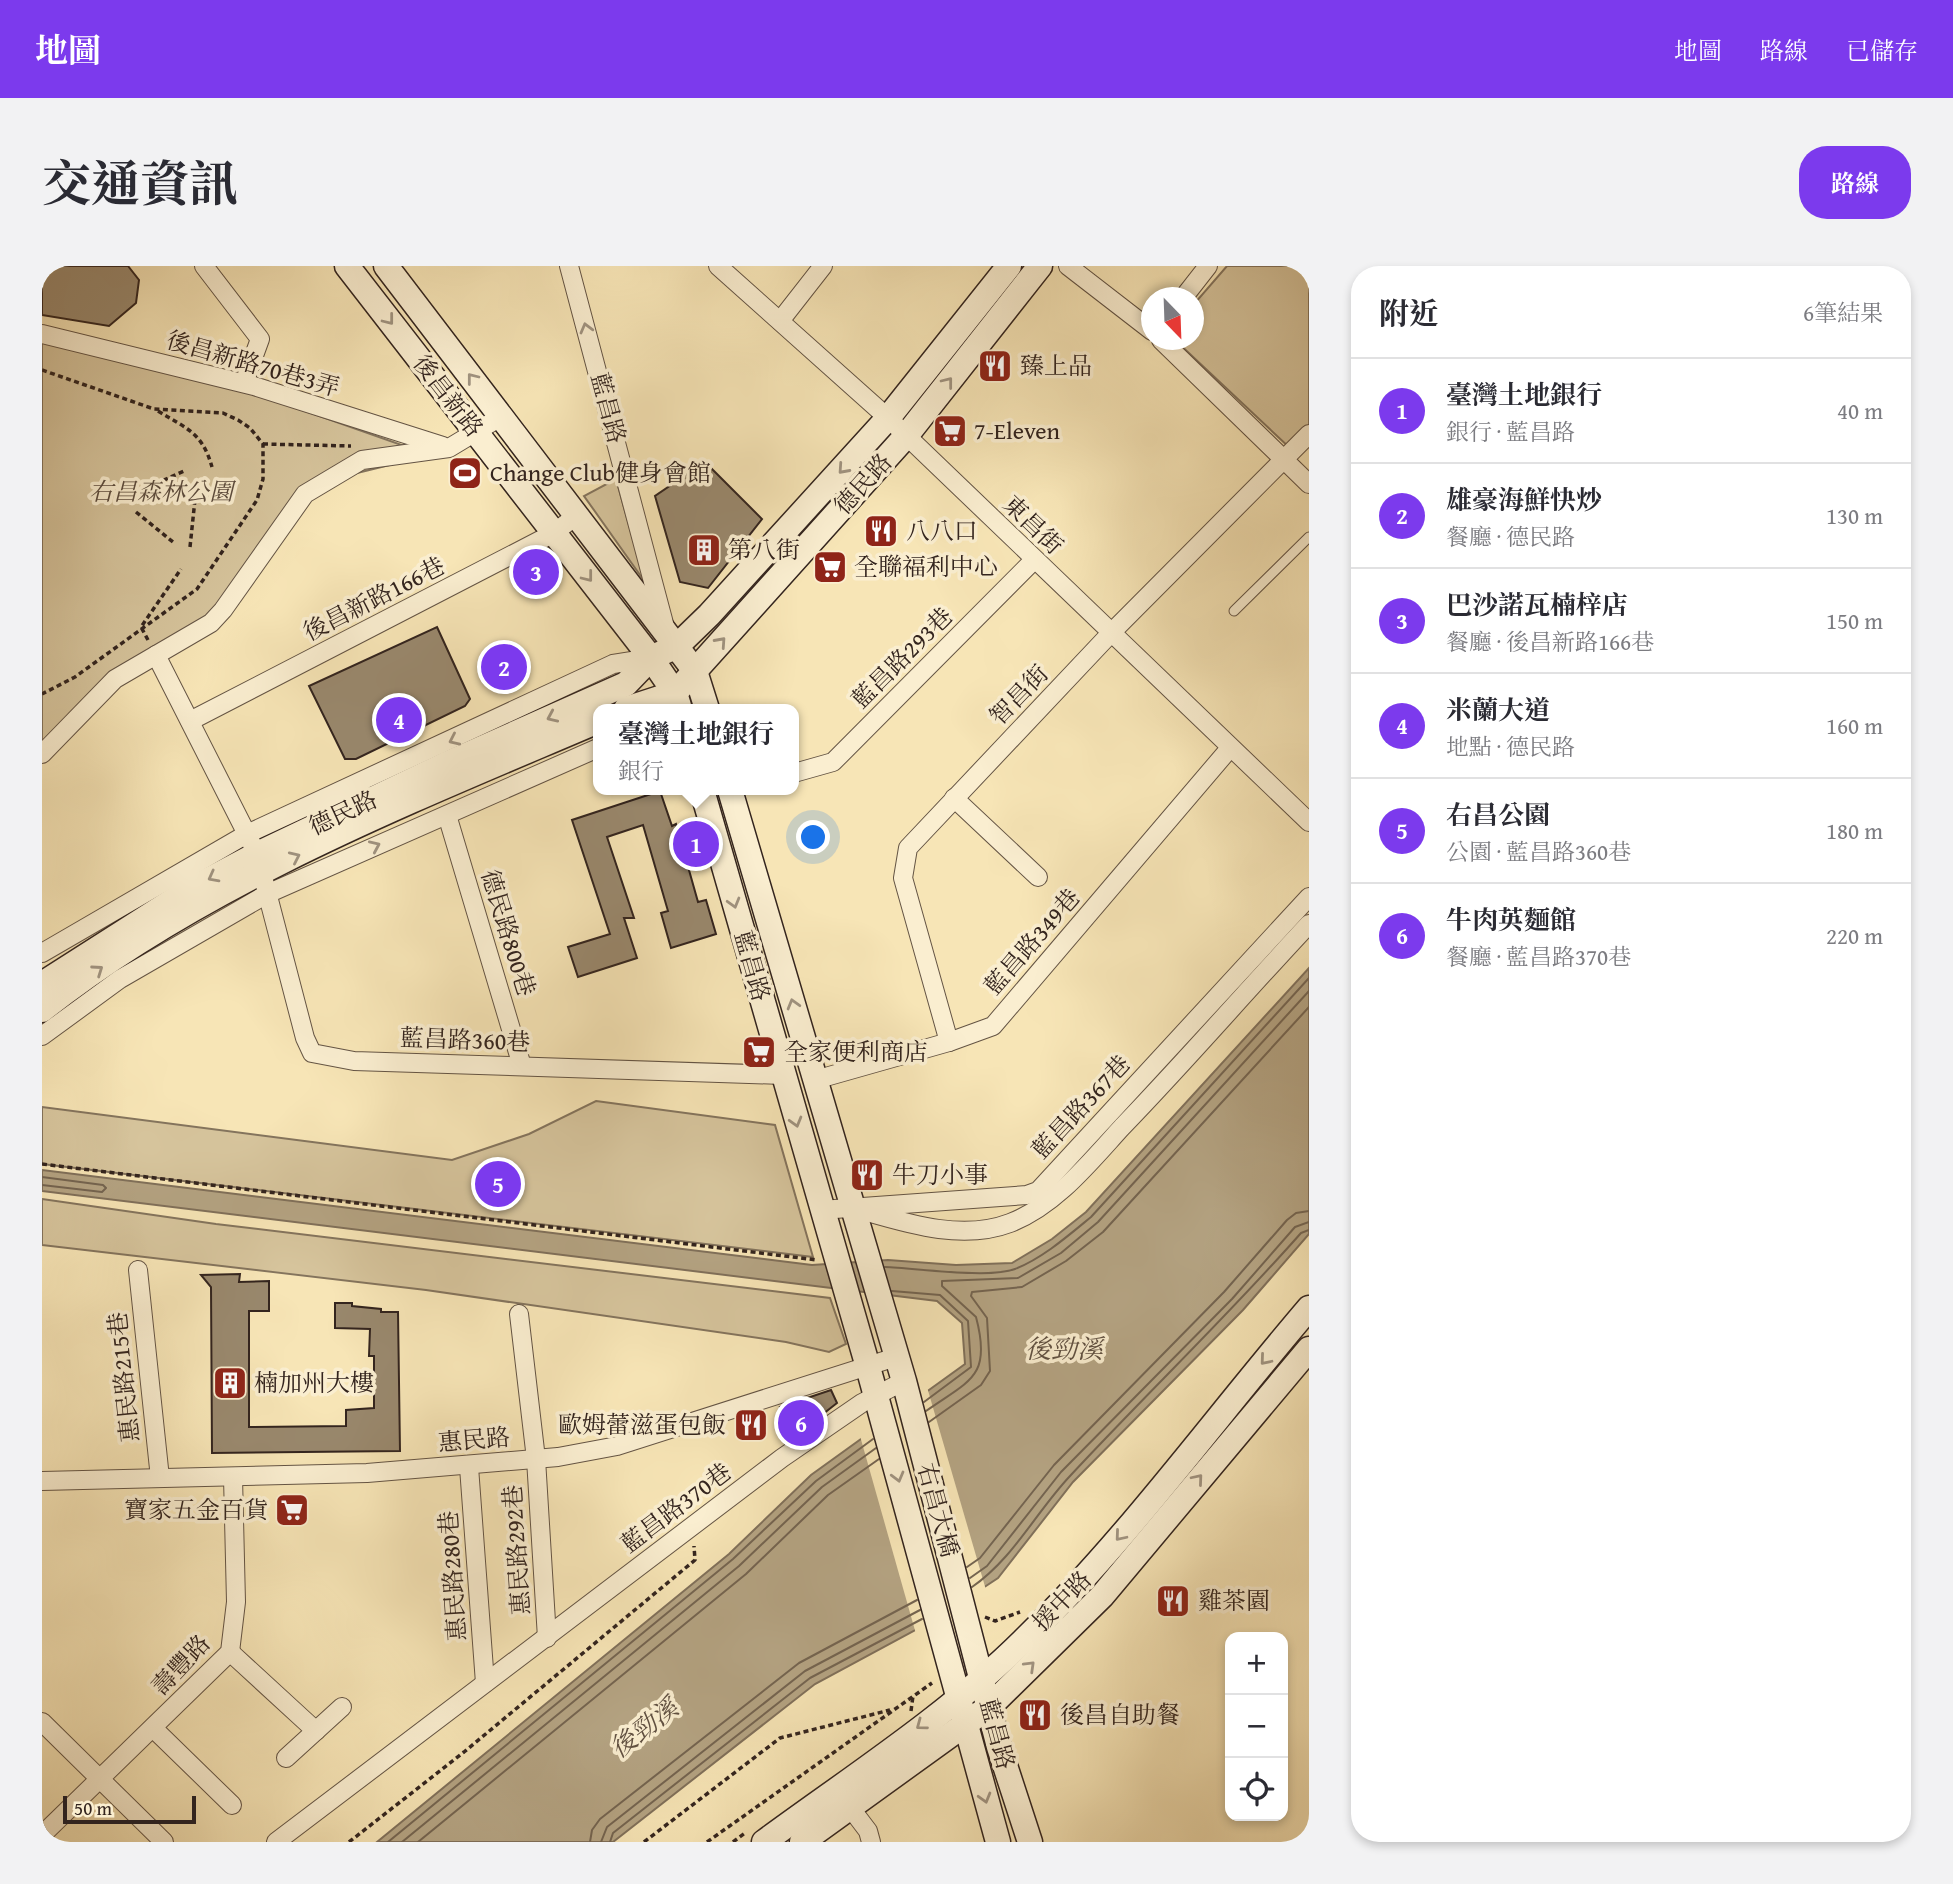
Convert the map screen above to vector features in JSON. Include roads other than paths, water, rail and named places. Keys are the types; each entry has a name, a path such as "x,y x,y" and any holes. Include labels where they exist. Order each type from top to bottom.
{"street":[{"path":"204,266 260,338 244,383"},
{"name":"後昌新路","path":"347,266 651,659"},
{"name":"後昌新路","path":"386,266 671,639"},
{"name":"藍昌路","path":"569,266 671,639 695,671 705,704"},
{"name":"東昌街","path":"718,266 888,418 1110,634 1309,822"},
{"path":"780,321 823,266"},
{"name":"德民路","path":"42,985 189,890 258,863 626,684 671,639 725,599 888,418 1009,266"},
{"name":"德民路","path":"672,704 695,671 906,436 1040,266"},
{"path":"1068,266 1141,322"},
{"path":"1192,287 1209,266"},
{"name":"後昌新路70巷3弄","path":"42,334 244,383 449,448"},
{"path":"1171,350 1309,484"},
{"path":"42,754 115,679 211,623 223,610 304,494 362,460 449,448 478,433 502,416"},
{"name":"智昌街","path":"949,1042 903,878 908,848 1110,634 1309,434"},
{"name":"後昌新路166巷","path":"190,722 554,533 577,515"},
{"name":"藍昌路293巷","path":"799,772 833,762 1034,560"},
{"path":"156,655 258,863"},
{"path":"651,659 672,704"},
{"name":"德民路","path":"42,953 593,723"},
{"name":"藍昌路349巷","path":"815,1080 949,1042 993,1026 1230,748"},
{"name":"德民路","path":"42,1010 258,863 447,815 593,750"},
{"name":"藍昌路","path":"704,795 868,1367"},
{"name":"藍昌路","path":"734,795 896,1357"},
{"path":"954,798 1038,877"},
{"name":"德民路800巷","path":"447,815 522,1066"},
{"name":"德民路","path":"42,1036 120,979 258,863"},
{"name":"藍昌路360巷","path":"258,863 304,1038 312,1053 354,1061 783,1075"},
{"name":"藍昌路367巷","path":"821,1210 1027,1195 1038,1191 1309,897"},
{"path":"853,1208 917,1227 973,1230 1010,1223 1050,1199 1172,1075 1309,924"},
{"path":"783,1075 815,1080"},
{"name":"惠民路215巷","path":"138,1270 160,1478"},
{"name":"援中路","path":"802,1842 842,1798 957,1698 983,1679 1087,1577 1307,1313"},
{"name":"惠民路292巷","path":"519,1314 536,1459 547,1638"},
{"name":"援中路","path":"764,1842 842,1798 989,1707 1102,1596 1309,1349"},
{"path":"896,1357 905,1389"},
{"name":"惠民路","path":"42,1481 470,1466 536,1459 617,1446 896,1357"},
{"path":"868,1367 878,1403"},
{"name":"藍昌路370巷","path":"276,1842 782,1458 905,1389"},
{"name":"右昌大橋","path":"905,1389 969,1625"},
{"name":"右昌大橋","path":"878,1403 941,1637"},
{"name":"惠民路280巷","path":"470,1466 485,1683"},
{"name":"壽豐路","path":"42,1835 154,1729 230,1652 236,1602 233,1476"},
{"name":"藍昌路","path":"969,1625 989,1707 1030,1842"},
{"name":"藍昌路","path":"941,1637 998,1842"},
{"path":"230,1652 316,1731"},
{"path":"286,1758 342,1707"},
{"path":"42,1722 164,1842"},
{"path":"154,1729 232,1805"},
{"path":"842,1798 868,1831 871,1842"}],"lane":[{"path":"1234,611 1309,537"}],"water":[{"name":"後勁溪","path":"1309,968 1309,1234 1243,1310 1073,1482 998,1578 936,1619 815,1684 613,1842 377,1842 729,1554 811,1475 965,1364 962,1323 937,1301 42,1191 42,1170 812,1265 888,1260 956,1265 1012,1263 1052,1239 1086,1212"}],"place":[{"name":"臻上品","path":"995,366"},
{"name":"7-Eleven","path":"950,431"},
{"name":"Change Club健身會館","path":"465,473"},
{"name":"八八口","path":"881,531"},
{"name":"第八街","path":"704,550"},
{"name":"全聯福利中心","path":"830,567"},
{"name":"巴沙諾瓦楠梓店","path":"536,572"},
{"name":"雄豪海鮮快炒","path":"504,667"},
{"name":"米蘭大道","path":"399,720"},
{"name":"臺灣土地銀行","path":"696,844"},
{"name":"全家便利商店","path":"759,1052"},
{"name":"牛刀小事","path":"867,1175"},
{"name":"右昌公園","path":"498,1184"},
{"name":"楠加州大樓","path":"230,1383"},
{"name":"牛肉英麵館","path":"801,1423"},
{"name":"歐姆蕾滋蛋包飯","path":"751,1425"},
{"name":"寶家五金百貨","path":"292,1510"},
{"name":"雞茶園","path":"1173,1601"},
{"name":"後昌自助餐","path":"1035,1715"}],"park label":[{"name":"右昌森林公園","path":"161,492"}]}
